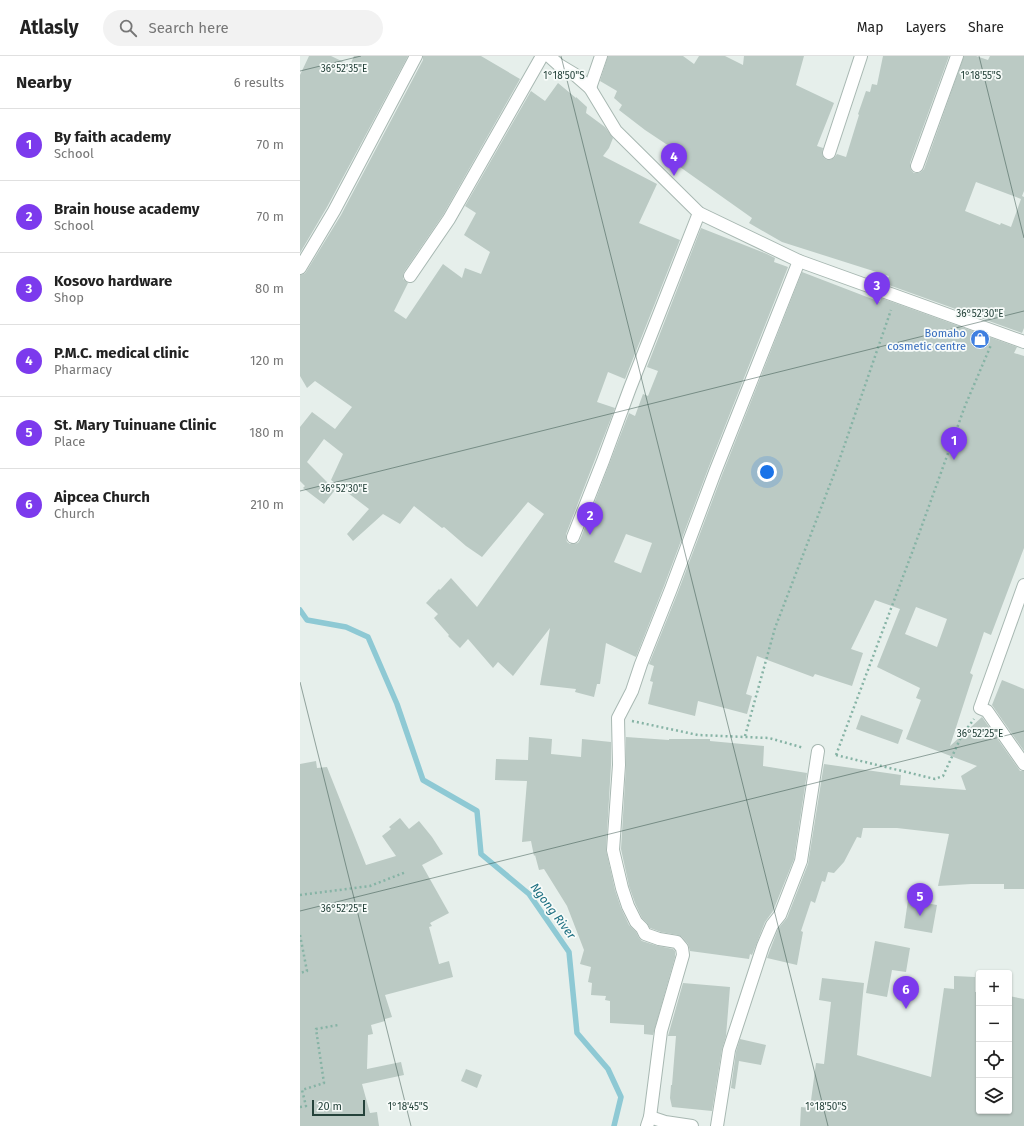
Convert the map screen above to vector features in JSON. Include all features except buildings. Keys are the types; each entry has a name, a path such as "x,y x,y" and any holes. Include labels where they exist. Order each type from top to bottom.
{"street":[{"path":"300,268 334,211 416,56"},
{"path":"410,276 449,219 542,56"},
{"path":"549,56 590,88 616,131 698,213 799,261 1024,342"},
{"path":"590,88 601,56"},
{"path":"829,153 861,56"},
{"path":"917,166 957,56"},
{"path":"573,537 698,213"},
{"path":"692,1126 665,1122 648,1122 661,1031 683,954 682,948 677,942 659,939 645,934 636,922 628,906 622,888 613,850 619,764 618,718 632,691 715,472 799,261"},
{"path":"1024,585 980,708 987,711 1024,764"},
{"path":"717,1126 729,1050 763,946 772,926 780,915 801,860 818,751"}],"path":[{"path":"745,736 774,628 839,461 896,296"},
{"path":"836,756 965,406 996,332"},
{"path":"300,895 370,886 406,872"},
{"path":"300,935 307,971 300,973"},
{"path":"300,1107 306,1106 302,1090 324,1083 316,1029 338,1026"}],"waterway":[{"name":"Ngong River","path":"300,610 307,620 346,627 368,637 397,704 423,780 477,811 481,854 529,894 569,952 577,1033 608,1069 621,1097 614,1126"}],"place":[{"name":"P.M.C. medical clinic","path":"674,176"},
{"name":"Kosovo hardware","path":"877,305"},
{"name":"Bomaho cosmetic centre","path":"980,339"},
{"name":"By faith academy","path":"954,460"},
{"name":"Brain house academy","path":"590,535"},
{"name":"St. Mary Tuinuane Clinic","path":"920,916"},
{"name":"Aipcea Church","path":"906,1009"}]}
